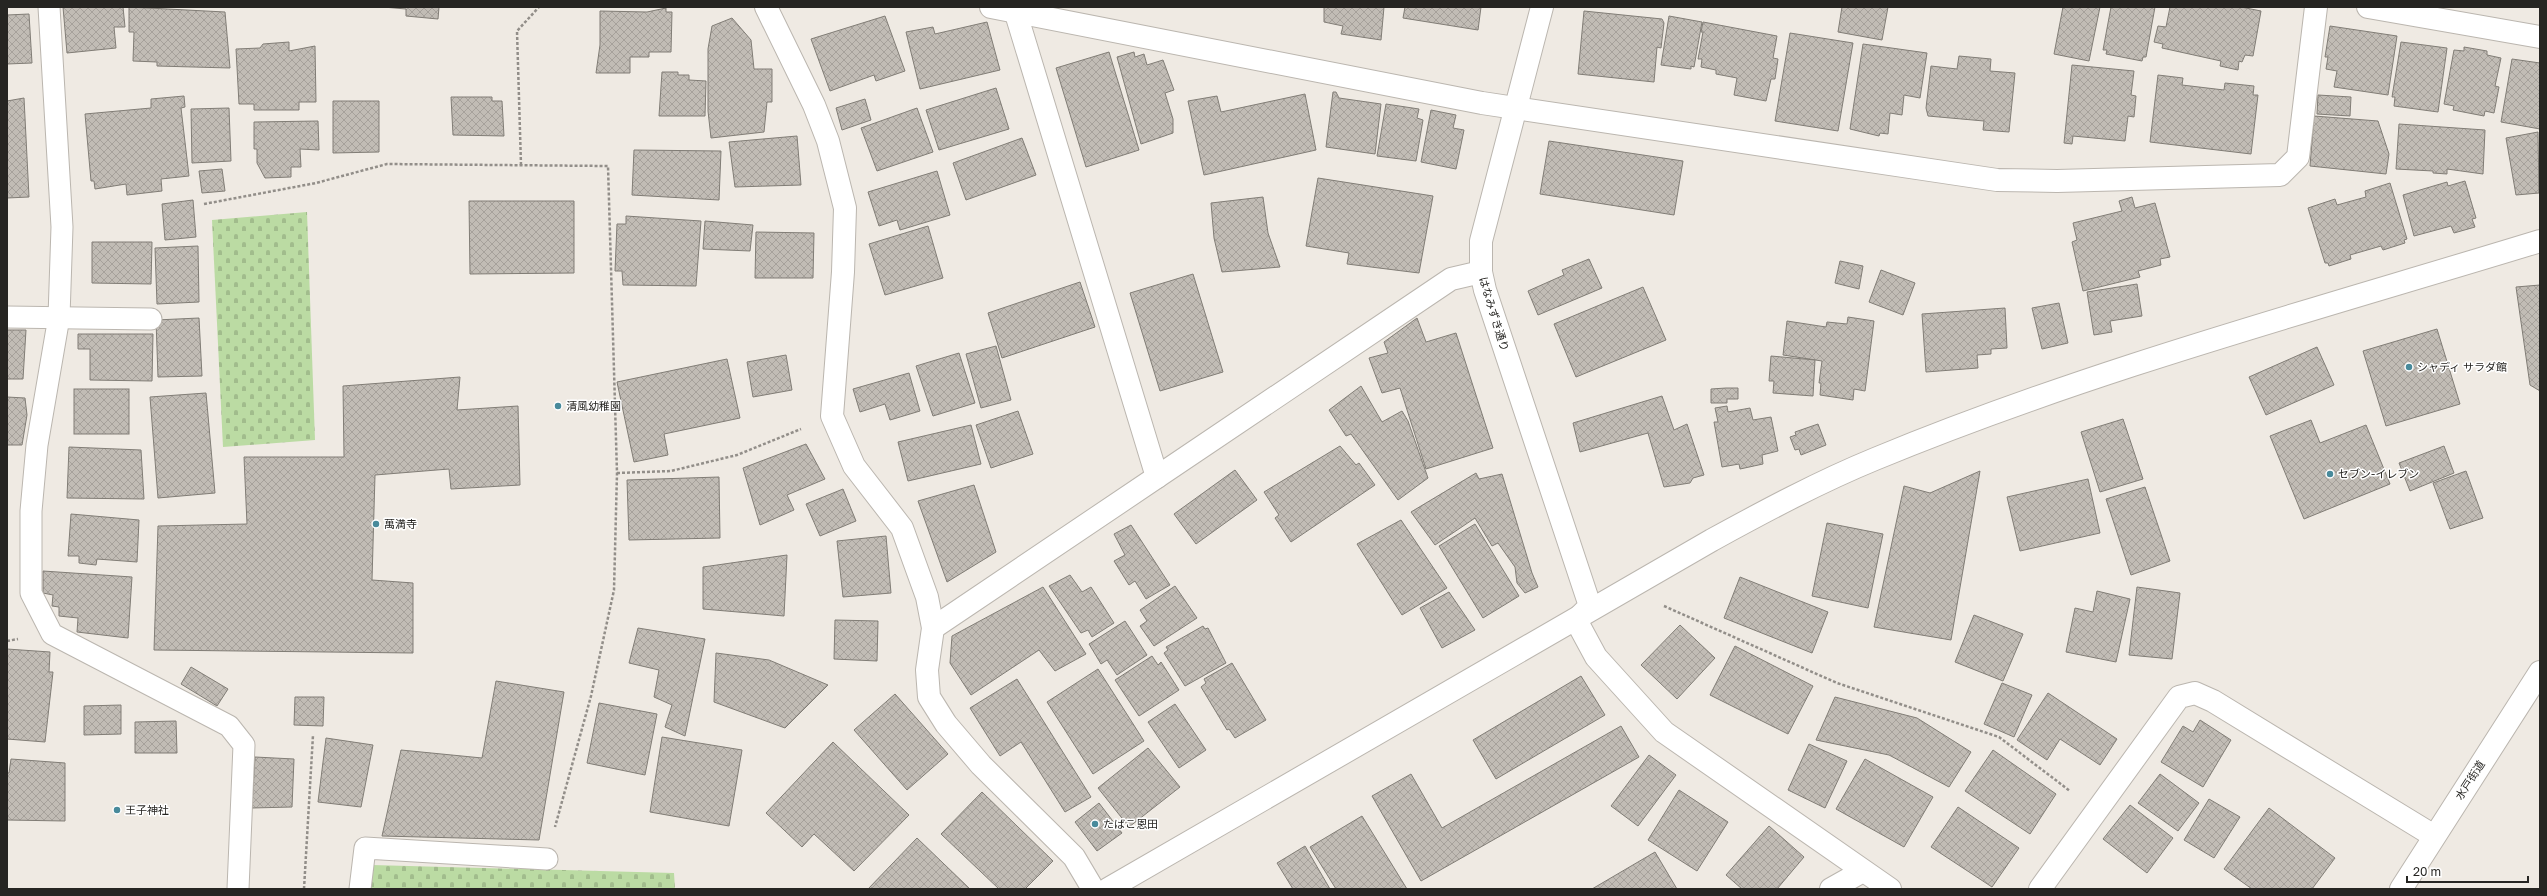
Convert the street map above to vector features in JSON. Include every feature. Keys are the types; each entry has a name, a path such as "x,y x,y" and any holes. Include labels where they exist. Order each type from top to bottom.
{"main road":[{"path":"766,7 814,105 828,141 845,208 843,272 832,416 854,466 902,528 927,597 933,628 927,670 929,697 946,724 981,765 1074,857 1093,889"},
{"path":"991,7 1015,10 1516,108 1997,180 2057,181 2280,175 2298,157 2316,7"},
{"name":"はなみずき通り","path":"1542,7 1481,241 1481,272 1485,290 1590,606 1584,612"},
{"path":"2368,7 2540,37"},
{"path":"1015,10 1157,477"},
{"path":"1108,889 1584,612 1779,504 1873,460 1956,427 2053,392 2540,241"},
{"path":"933,628 1451,279 1481,272"},
{"path":"1584,612 1576,620 1596,656 1664,732 1890,889"},
{"name":"水戸街道","path":"2401,889 2540,672"},
{"path":"2040,889 2179,697 2195,693 2213,701 2434,836"},
{"path":"1831,889 1863,871"}],"lane":[{"path":"49,7 62,227 60,317 37,445 31,511 30,593 52,634 229,726 244,745 238,889"},
{"path":"7,317 151,319"},
{"path":"360,889 365,848 547,858"}],"path":[{"path":"521,165 517,31 539,7"},
{"path":"204,204 316,183 388,164 608,166 617,473 614,590 591,696 547,858"},
{"path":"617,473 671,471 737,455 832,416"},
{"path":"1650,575 1663,606 1837,683 1998,737 2097,810"},
{"path":"304,889 313,735"}],"green space":[{"path":"307,212 315,440 223,447 212,220"},
{"path":"372,865 674,873 675,889 368,889"}],"building":[{"path":"63,7 123,7 125,27 114,27 116,48 67,53"},
{"path":"129,7 225,12 230,68 157,66 157,62 133,61 134,32 129,32"},
{"path":"383,7 439,7 438,19 406,16 406,9"},
{"path":"1324,7 1384,7 1381,40 1341,34 1343,26 1324,22"},
{"path":"1405,7 1481,7 1478,30 1403,18"},
{"path":"1842,7 1888,7 1882,40 1838,32"},
{"path":"2063,7 2100,7 2089,61 2054,54"},
{"path":"2111,7 2155,7 2146,57 2143,57 2142,61 2106,54 2107,50 2103,50"},
{"path":"2170,7 2241,7 2261,11 2253,56 2245,55 2242,62 2239,61 2238,70 2220,66 2221,61 2162,48 2163,44 2154,42 2158,26 2166,27"},
{"path":"666,8 666,12 672,12 671,52 649,52 649,57 630,57 630,73 596,73 600,45 600,11 647,12"},
{"path":"1584,11 1662,19 1664,23 1661,48 1657,47 1654,82 1578,74"},
{"path":"29,14 32,63 7,64 7,15"},
{"path":"885,16 905,71 876,81 874,75 830,91 811,39"},
{"path":"1669,16 1702,22 1694,67 1691,66 1691,69 1661,65"},
{"path":"732,18 751,40 754,69 772,69 772,102 767,102 764,132 711,138 708,111 708,49 712,26"},
{"path":"987,22 1000,70 920,89 906,32 933,27 935,34"},
{"path":"1703,22 1777,36 1773,58 1778,59 1775,79 1771,79 1766,101 1734,95 1737,78 1716,74 1716,70 1701,67 1702,59 1698,59 1703,32 1701,32"},
{"path":"2330,26 2397,36 2388,95 2334,87 2337,71 2326,69 2328,57 2325,57"},
{"path":"1790,33 1853,43 1838,131 1775,121"},
{"path":"289,42 289,51 315,46 316,102 299,102 299,110 254,110 254,104 239,104 236,49 260,48 263,44"},
{"path":"2401,42 2447,48 2438,112 2394,106 2395,97 2392,97"},
{"path":"1863,44 1927,53 1920,98 1904,95 1902,115 1890,113 1888,134 1880,133 1879,136 1850,129"},
{"path":"2464,47 2487,51 2487,55 2501,58 2495,86 2499,87 2494,113 2485,111 2484,116 2453,110 2454,106 2444,104 2454,50 2464,51"},
{"path":"1109,52 1139,150 1086,167 1056,68"},
{"path":"1134,52 1135,57 1144,54 1147,65 1163,60 1174,90 1165,93 1173,119 1173,133 1141,144 1117,57"},
{"path":"1959,56 1991,59 1990,71 2015,73 2009,132 1983,130 1984,121 1928,116 1926,108 1931,66 1957,69"},
{"path":"2512,59 2540,63 2540,129 2501,122"},
{"path":"2072,65 2134,71 2131,95 2136,96 2134,117 2128,116 2125,141 2073,136 2072,144 2064,143"},
{"path":"662,72 678,72 678,75 689,75 689,80 706,81 705,116 659,116"},
{"path":"2158,75 2183,78 2182,85 2224,90 2225,83 2254,86 2253,95 2258,95 2251,154 2150,142"},
{"path":"996,88 1009,129 939,150 926,110"},
{"path":"1333,92 1336,92 1339,98 1381,104 1375,154 1326,147"},
{"path":"1305,94 1316,150 1204,175 1188,101 1217,96 1221,112"},
{"path":"2318,95 2351,97 2350,116 2317,114"},
{"path":"184,96 185,107 181,108 189,176 161,179 162,191 127,195 126,184 95,189 94,181 91,181 85,114 151,108 151,99"},
{"path":"451,97 492,97 492,101 502,101 504,136 453,135"},
{"path":"24,98 29,197 7,198 7,101"},
{"path":"865,99 871,120 842,130 836,108"},
{"path":"333,101 379,101 379,152 333,153"},
{"path":"1386,104 1419,109 1417,118 1423,120 1416,161 1377,156"},
{"path":"229,108 231,161 192,163 191,109"},
{"path":"917,108 933,152 877,171 861,128"},
{"path":"1431,110 1456,115 1453,128 1464,130 1456,169 1421,162"},
{"path":"2314,116 2378,121 2389,154 2386,174 2310,166"},
{"path":"318,121 319,150 300,149 301,167 291,167 291,177 265,178 257,163 257,149 254,149 254,122"},
{"path":"2399,124 2485,130 2483,174 2447,169 2447,174 2433,173 2433,171 2396,169"},
{"path":"2538,132 2539,193 2516,195 2506,138"},
{"path":"797,136 801,185 735,187 729,142"},
{"path":"1022,138 1036,175 966,200 953,163"},
{"path":"1549,141 1683,161 1674,215 1540,194"},
{"path":"634,150 721,151 719,200 632,195"},
{"path":"222,169 225,191 202,193 199,171"},
{"path":"937,171 950,215 900,230 897,220 879,226 868,192"},
{"path":"1318,178 1433,196 1419,273 1347,264 1349,253 1306,246"},
{"path":"2465,181 2476,218 2472,219 2475,227 2454,233 2451,226 2414,236 2403,195 2447,182 2448,186"},
{"path":"2390,183 2407,239 2404,240 2405,243 2383,250 2381,246 2350,255 2351,259 2329,266 2328,263 2325,263 2308,208 2335,199 2337,205 2366,197 2365,191"},
{"path":"1263,197 1268,233 1280,267 1222,272 1214,238 1211,203"},
{"path":"2132,197 2135,208 2155,203 2170,257 2160,259 2161,265 2138,271 2140,277 2083,291 2072,242 2077,240 2073,223 2122,211 2119,201"},
{"path":"193,200 196,237 165,240 162,204"},
{"path":"469,201 574,201 574,273 470,274"},
{"path":"626,216 701,221 696,286 623,285 622,271 615,271 617,224 626,224"},
{"path":"705,221 753,225 750,251 703,249"},
{"path":"928,226 943,278 885,295 869,244"},
{"path":"756,232 814,233 813,278 755,278"},
{"path":"92,242 152,242 151,284 92,283"},
{"path":"198,246 199,302 157,304 155,248"},
{"path":"1589,259 1602,288 1538,315 1528,291 1564,275 1562,270"},
{"path":"1840,261 1863,266 1859,289 1835,283"},
{"path":"1881,270 1915,283 1903,315 1869,302"},
{"path":"1193,274 1223,372 1160,391 1130,293"},
{"path":"1080,282 1095,327 1002,358 988,313"},
{"path":"2137,284 2142,316 2110,321 2112,332 2094,335 2087,292"},
{"path":"2540,285 2540,391 2530,385 2516,287"},
{"path":"1643,287 1666,340 1576,377 1554,324"},
{"path":"2059,303 2068,343 2042,349 2032,308"},
{"path":"2005,308 2007,348 1991,349 1991,354 1977,355 1978,368 1926,372 1922,314"},
{"path":"1848,317 1874,321 1865,391 1854,389 1853,400 1820,395 1821,383 1819,383 1822,361 1783,355 1787,321 1826,327 1827,322 1847,324"},
{"path":"199,318 202,376 158,377 156,320"},
{"path":"1417,318 1426,342 1456,333 1493,448 1426,469 1400,388 1382,393 1369,358 1388,353 1384,342"},
{"path":"2437,329 2460,404 2386,426 2363,351"},
{"path":"7,330 26,330 23,379 7,379"},
{"path":"78,334 153,334 152,381 90,380 90,349 78,349"},
{"path":"996,346 1011,400 981,408 966,354"},
{"path":"2317,347 2334,385 2266,415 2249,377"},
{"path":"959,353 975,403 933,416 916,366"},
{"path":"786,355 792,390 753,397 747,362"},
{"path":"1771,356 1815,360 1813,396 1773,393 1774,381 1769,381"},
{"path":"727,359 740,418 664,434 668,455 634,462 617,382"},
{"path":"909,373 920,411 890,420 885,404 860,412 853,389"},
{"path":"460,377 457,410 518,406 520,485 451,489 449,469 375,475 372,580 413,583 413,653 154,650 158,526 247,524 244,457 344,457 343,386"},
{"path":"1361,386 1382,422 1402,411 1408,421 1428,478 1398,500 1351,434 1346,436 1329,410"},
{"path":"1738,388 1738,399 1727,399 1727,403 1711,403 1711,389"},
{"path":"74,389 129,389 129,434 74,434"},
{"path":"206,393 215,493 158,498 150,397"},
{"path":"1662,396 1674,430 1687,424 1704,475 1693,478 1690,483 1664,487 1648,433 1580,452 1573,423"},
{"path":"7,397 25,398 27,415 22,445 7,445"},
{"path":"1727,406 1728,412 1750,408 1753,420 1771,417 1778,451 1762,455 1763,464 1740,469 1739,464 1722,467 1714,422 1718,422 1715,408"},
{"path":"1018,411 1033,454 991,468 976,425"},
{"path":"2123,419 2143,479 2100,492 2081,432"},
{"path":"2311,420 2320,443 2366,425 2390,484 2304,519 2270,436"},
{"path":"1818,424 1826,445 1801,455 1799,449 1795,450 1790,437 1796,435 1795,432"},
{"path":"971,425 981,464 908,481 898,442"},
{"path":"806,444 825,479 787,495 794,510 760,525 743,468"},
{"path":"1340,446 1356,465 1359,463 1375,485 1291,542 1275,518 1279,515 1264,492"},
{"path":"2444,446 2454,473 2410,491 2399,463"},
{"path":"69,447 141,450 144,499 67,498"},
{"path":"1235,470 1257,500 1196,544 1174,514"},
{"path":"1980,471 1951,640 1874,627 1904,486 1930,493"},
{"path":"2466,471 2483,518 2450,529 2433,483"},
{"path":"1476,473 1479,479 1502,474 1532,573 1538,587 1525,593 1517,583 1515,567 1498,543 1492,546 1475,518 1435,545 1411,512"},
{"path":"719,477 720,538 629,540 627,480"},
{"path":"2088,479 2100,533 2020,551 2007,497"},
{"path":"974,485 996,552 947,582 918,501"},
{"path":"2145,487 2170,561 2131,575 2106,499"},
{"path":"843,489 856,521 820,536 806,504"},
{"path":"71,514 139,520 137,562 97,559 96,565 79,563 79,556 68,556"},
{"path":"1401,520 1447,588 1402,615 1357,544"},
{"path":"1827,523 1883,534 1868,608 1812,596"},
{"path":"1475,524 1519,596 1483,618 1439,546"},
{"path":"1131,525 1170,585 1146,599 1135,581 1129,585 1114,561 1125,555 1114,534"},
{"path":"886,536 891,593 843,597 837,541"},
{"path":"787,555 784,616 703,609 703,567"},
{"path":"43,571 132,577 128,638 77,632 78,618 59,616 59,607 52,606 53,595 43,593"},
{"path":"1070,575 1082,592 1091,587 1114,623 1092,637 1088,630 1081,633 1049,586"},
{"path":"1740,577 1828,612 1812,653 1724,618"},
{"path":"1175,586 1197,618 1154,646 1140,626 1147,621 1140,610"},
{"path":"1043,587 1086,654 1055,671 1039,650 971,695 950,663 952,636"},
{"path":"2137,587 2180,593 2172,659 2129,655"},
{"path":"2097,591 2130,599 2116,662 2066,652 2075,608 2093,612"},
{"path":"1449,592 1475,630 1442,648 1420,608"},
{"path":"1974,615 2023,634 2003,681 1955,662"},
{"path":"835,620 878,621 877,661 834,659"},
{"path":"1125,621 1147,655 1117,675 1107,660 1101,664 1089,644"},
{"path":"1680,625 1715,658 1677,699 1641,665"},
{"path":"1203,626 1205,629 1208,628 1226,663 1185,686 1164,653 1168,650 1166,647"},
{"path":"638,628 705,639 685,736 665,727 672,705 654,697 659,670 629,663"},
{"path":"1735,646 1813,686 1788,734 1710,695"},
{"path":"7,649 50,652 49,672 53,672 45,742 7,739"},
{"path":"716,653 769,660 828,685 785,728 714,702"},
{"path":"1152,656 1158,665 1161,662 1179,690 1139,716 1115,680"},
{"path":"1232,663 1266,720 1235,738 1229,729 1227,730 1201,687 1206,683 1204,679"},
{"path":"191,667 228,689 217,706 181,684"},
{"path":"1098,669 1144,741 1093,774 1047,702"},
{"path":"1581,676 1605,715 1496,779 1473,740"},
{"path":"1017,679 1091,797 1065,812 1021,742 1000,756 970,708"},
{"path":"496,681 564,692 539,840 382,836 401,750 482,758"},
{"path":"2002,683 2032,695 2014,737 1984,724"},
{"path":"2048,693 2117,739 2100,765 2060,739 2047,760 2017,740"},
{"path":"895,694 948,754 907,790 854,730"},
{"path":"295,697 324,697 323,726 294,725"},
{"path":"1835,697 1917,718 1971,752 1949,787 1889,755 1816,740"},
{"path":"599,703 657,714 645,775 587,763"},
{"path":"1175,704 1206,750 1179,768 1148,722"},
{"path":"121,705 121,734 84,735 84,706"},
{"path":"2200,720 2231,740 2203,787 2161,762 2183,726 2193,732"},
{"path":"176,721 177,753 135,753 135,722"},
{"path":"1621,726 1639,757 1421,881 1372,796 1411,774 1442,828"},
{"path":"662,737 742,750 729,826 650,812"},
{"path":"326,738 373,745 361,807 318,802"},
{"path":"833,742 909,815 854,871 814,834 802,847 766,813"},
{"path":"1809,744 1847,761 1825,808 1788,790"},
{"path":"1148,748 1180,787 1129,827 1098,788"},
{"path":"1993,750 2056,794 2030,834 1965,791"},
{"path":"1649,755 1676,775 1638,826 1611,806"},
{"path":"255,757 294,759 292,807 252,808"},
{"path":"11,759 65,763 65,821 7,820 7,773 9,773"},
{"path":"1865,759 1933,797 1904,847 1836,809"},
{"path":"2160,774 2199,803 2178,831 2138,803"},
{"path":"1679,790 1728,822 1697,871 1648,840"},
{"path":"982,792 1053,861 1025,889 999,889 941,834"},
{"path":"2209,799 2240,817 2214,858 2184,840"},
{"path":"1099,803 1122,833 1097,851 1075,822"},
{"path":"2130,805 2173,838 2147,873 2103,839"},
{"path":"1958,807 2019,848 1992,887 1931,847"},
{"path":"2269,808 2335,858 2312,889 2252,889 2224,869"},
{"path":"1362,816 1407,889 1336,889 1310,847"},
{"path":"1769,826 1804,857 1777,889 1742,889 1726,875"},
{"path":"917,838 970,889 868,889"},
{"path":"1305,846 1330,889 1293,889 1277,863"},
{"path":"1655,852 1677,889 1592,889"}],"place":[{"name":"シャディ サラダ館","path":"2409,367"},
{"name":"清風幼稚園","path":"558,406"},
{"name":"セブン-イレブン","path":"2330,474"},
{"name":"萬満寺","path":"376,524"},
{"name":"王子神社","path":"117,810"},
{"name":"たばこ恩田","path":"1095,824"}]}
